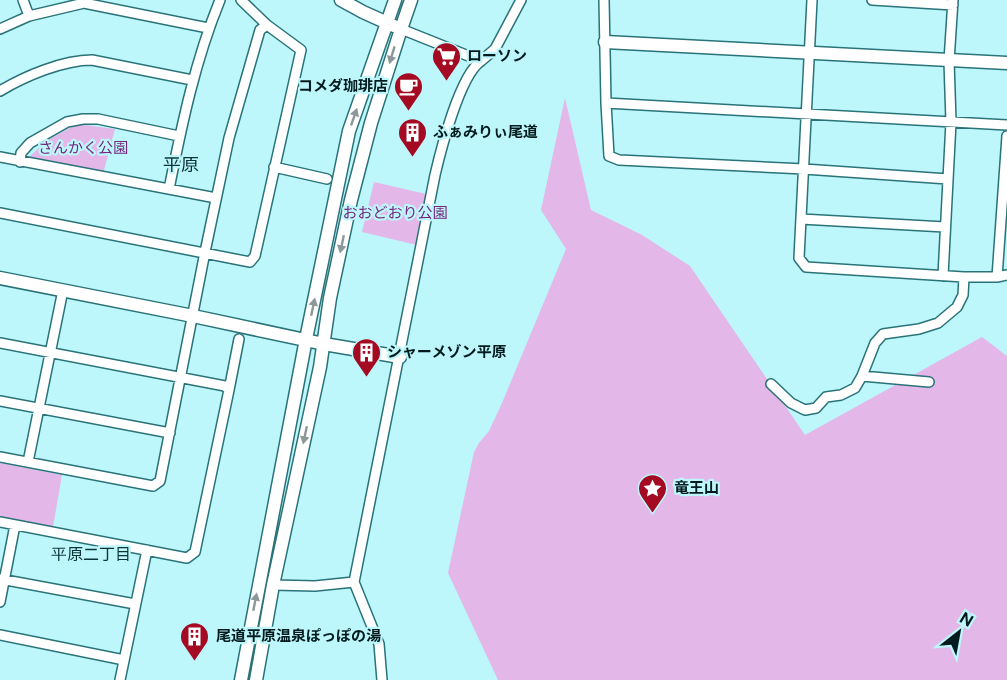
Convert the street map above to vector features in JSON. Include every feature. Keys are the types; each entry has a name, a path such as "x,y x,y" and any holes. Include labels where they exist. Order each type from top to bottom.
{"street":[{"path":"23,0 29,16"},
{"path":"169,189 192,80 219,0"},
{"path":"0,213 250,262 255,256 301,50 267,26 241,0"},
{"path":"341,0 400,30 482,61"},
{"path":"241,680 306,339 349,131 395,0"},
{"path":"256,680 351,200 371,123 411,0"},
{"path":"382,680 379,644 354,582 435,175 443,143 465,82 475,65 495,49 521,0"},
{"path":"604,0 609,156 619,160 948,179"},
{"path":"812,0 799,258 806,267 964,277 1002,276 1007,136"},
{"path":"872,0 953,3 949,61 951,122 943,276"},
{"path":"0,29 29,16 84,3 208,27"},
{"path":"0,457 153,486 160,481 229,138 260,30 267,26"},
{"path":"605,42 1007,63"},
{"path":"0,91 48,69 81,60 92,60 192,80"},
{"path":"606,103 1007,126"},
{"path":"20,162 21,153 30,143 67,122 83,119 98,119 179,136"},
{"path":"0,157 216,198"},
{"path":"274,167 327,179"},
{"path":"801,219 945,227"},
{"path":"771,384 790,403 805,410 816,408 826,397 841,395 855,388 875,343 883,334 919,329 938,323 957,307 963,295 964,277"},
{"path":"0,278 324,344 400,357"},
{"path":"28,462 63,290"},
{"path":"0,522 187,558 195,552 239,339"},
{"path":"0,343 225,386 229,390"},
{"path":"862,376 929,382"},
{"path":"0,400 170,434"},
{"path":"0,602 2,579 15,525"},
{"path":"120,680 147,550"},
{"path":"2,579 135,604"},
{"path":"273,585 315,586 354,582"},
{"path":"0,635 124,660"},
{"path":"247,646 261,649"}],"green space":[{"path":"565,98 591,210 642,235 690,266 805,435 982,337 1007,356 1007,680 498,680 448,573 474,452 489,431 502,403 566,249 541,210"},
{"name":"さんかく公園","path":"77,124 115,129 103,174 26,160 46,141"},
{"name":"おおどおり公園","path":"374,182 426,194 417,245 362,232"},
{"path":"0,463 62,475 53,527 0,517"}],"place":[{"name":"ローソン","path":"446,82"},
{"name":"コメダ珈琲店","path":"409,112"},
{"name":"ふぁみりぃ尾道","path":"412,158"},
{"name":"シャーメゾン平原","path":"366,378"},
{"name":"竜王山","path":"653,514"},
{"name":"尾道平原温泉ぽっぽの湯","path":"195,662"}],"district":[{"name":"平原","path":"181,165"},
{"name":"平原二丁目","path":"91,554"}]}
